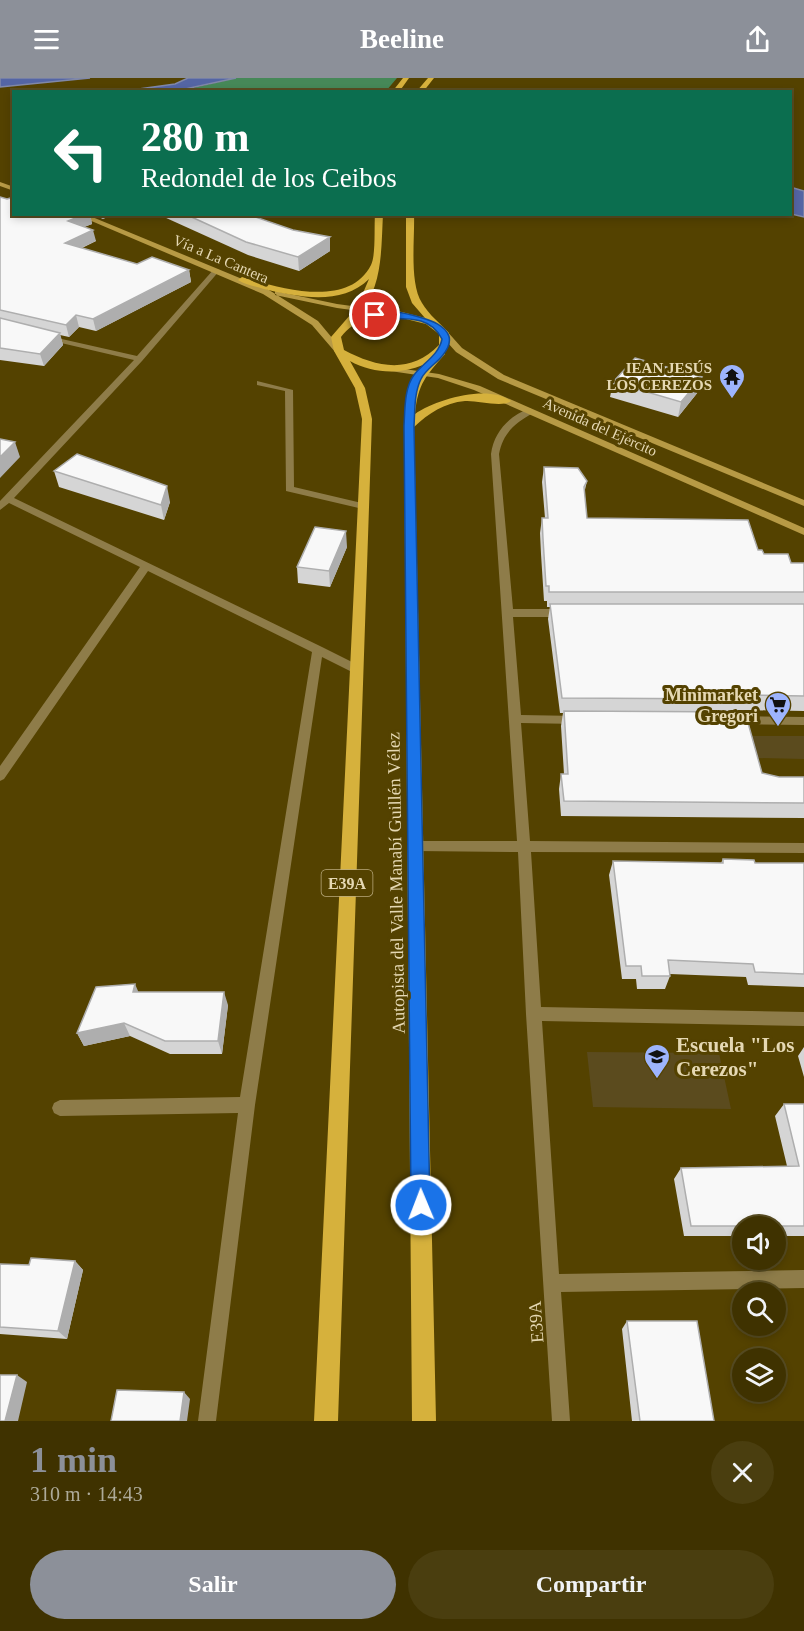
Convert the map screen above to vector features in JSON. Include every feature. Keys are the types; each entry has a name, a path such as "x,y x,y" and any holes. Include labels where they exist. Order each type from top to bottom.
{"main road":[{"path":"397,90 406,78"},
{"path":"421,90 431,78"},
{"name":"Vía a La Cantera","path":"83,216 242,280 306,316 324,331 339,351"},
{"path":"380,216 372,290 360,310 336,337 339,351 362,365 380,368 414,365 440,354"},
{"path":"410,216 411,287 417,303 442,331 446,339 440,354 420,372"},
{"path":"242,280 297,294 328,293 355,286 365,280 376,265"},
{"path":"242,280 295,298 424,320 442,331"},
{"path":"340,330 364,318 398,314"},
{"name":"Avenida del Ejército","path":"442,331 459,350 501,377 804,503"},
{"name":"E39A","path":"326,1421 367,419 364,399 350,366 339,351"},
{"name":"Avenida del Ejército","path":"380,368 420,372 468,385 804,532"},
{"name":"Autopista del Valle Manabí Guillén Vélez","path":"420,372 412,392 409,426 424,1421"},
{"path":"409,426 424,410 447,400 477,397 506,400"}],"street":[{"path":"216,270 139,359 4,503 146,566 356,669"},
{"path":"35,334 139,359"},
{"path":"260,383 290,390 289,489 363,506"},
{"name":"E39A","path":"530,411 503,429 496,442 561,1421"},
{"path":"0,776 146,566"},
{"path":"509,613 580,613"},
{"path":"207,1421 247,1105 318,650"},
{"path":"516,719 588,720"},
{"path":"720,720 804,721"},
{"path":"416,846 804,848"},
{"path":"533,1014 804,1019"},
{"path":"60,1108 247,1105"},
{"path":"551,1283 803,1282"}],"shaded area":[{"name":"Minimarket Gregori","path":"751,736 804,736 804,759 758,758"},
{"name":"Escuela \"Los Cerezos\"","path":"587,1052 719,1053 731,1109 593,1107"}],"green space":[{"path":"236,78 397,78 387,90 185,90"}],"water":[{"path":"0,78 90,78 0,87"},
{"path":"188,78 236,78 181,90 131,90 175,84"},
{"path":"792,188 804,191 804,217 792,214"}],"building":[{"path":"0,197 12,198 12,216 80,216 68,221 93,230 65,243 137,264 152,257 189,270 93,319 76,315 66,325 0,310"},
{"path":"189,216 253,216 293,230 330,237 298,257 246,242"},
{"path":"0,318 60,333 40,354 0,348"},
{"path":"635,358 702,377 681,402 613,382"},
{"path":"0,439 15,442 0,457"},
{"path":"77,454 167,486 161,505 54,471"},
{"path":"544,467 578,468 587,481 584,487 587,518 748,520 758,550 762,550 764,554 788,554 791,563 804,563 804,592 549,592 549,586 546,586 542,518 548,518"},
{"path":"315,527 346,531 329,571 297,567"},
{"path":"550,604 804,604 804,696 741,695 742,699 562,698"},
{"path":"564,711 745,712 762,773 779,777 804,777 804,803 564,801 561,774 568,774"},
{"path":"723,859 754,860 755,863 804,863 804,974 755,972 753,964 668,960 670,976 642,976 641,966 626,966 613,861 723,863"},
{"path":"135,984 133,992 224,992 218,1041 165,1041 124,1023 77,1033 96,987"},
{"path":"784,1104 804,1104 804,1226 786,1226 786,1216 732,1216 732,1226 691,1226 681,1168 799,1166"},
{"path":"31,1258 75,1261 58,1331 0,1327 0,1264 29,1265"},
{"path":"627,1321 697,1321 714,1421 640,1421"},
{"path":"0,1375 17,1375 5,1421 0,1421"},
{"path":"117,1390 184,1392 180,1421 111,1421"}],"place":[{"name":"IEAN JESÚS LOS CEREZOS","path":"732,400"},
{"name":"Minimarket Gregori","path":"778,728"},
{"name":"Escuela \"Los Cerezos\"","path":"657,1080"}],"route":[{"path":"375,315 398,314 424,320 442,331 446,339 440,354 423,368 414,384 410,402 409,426 421,1205"}]}
